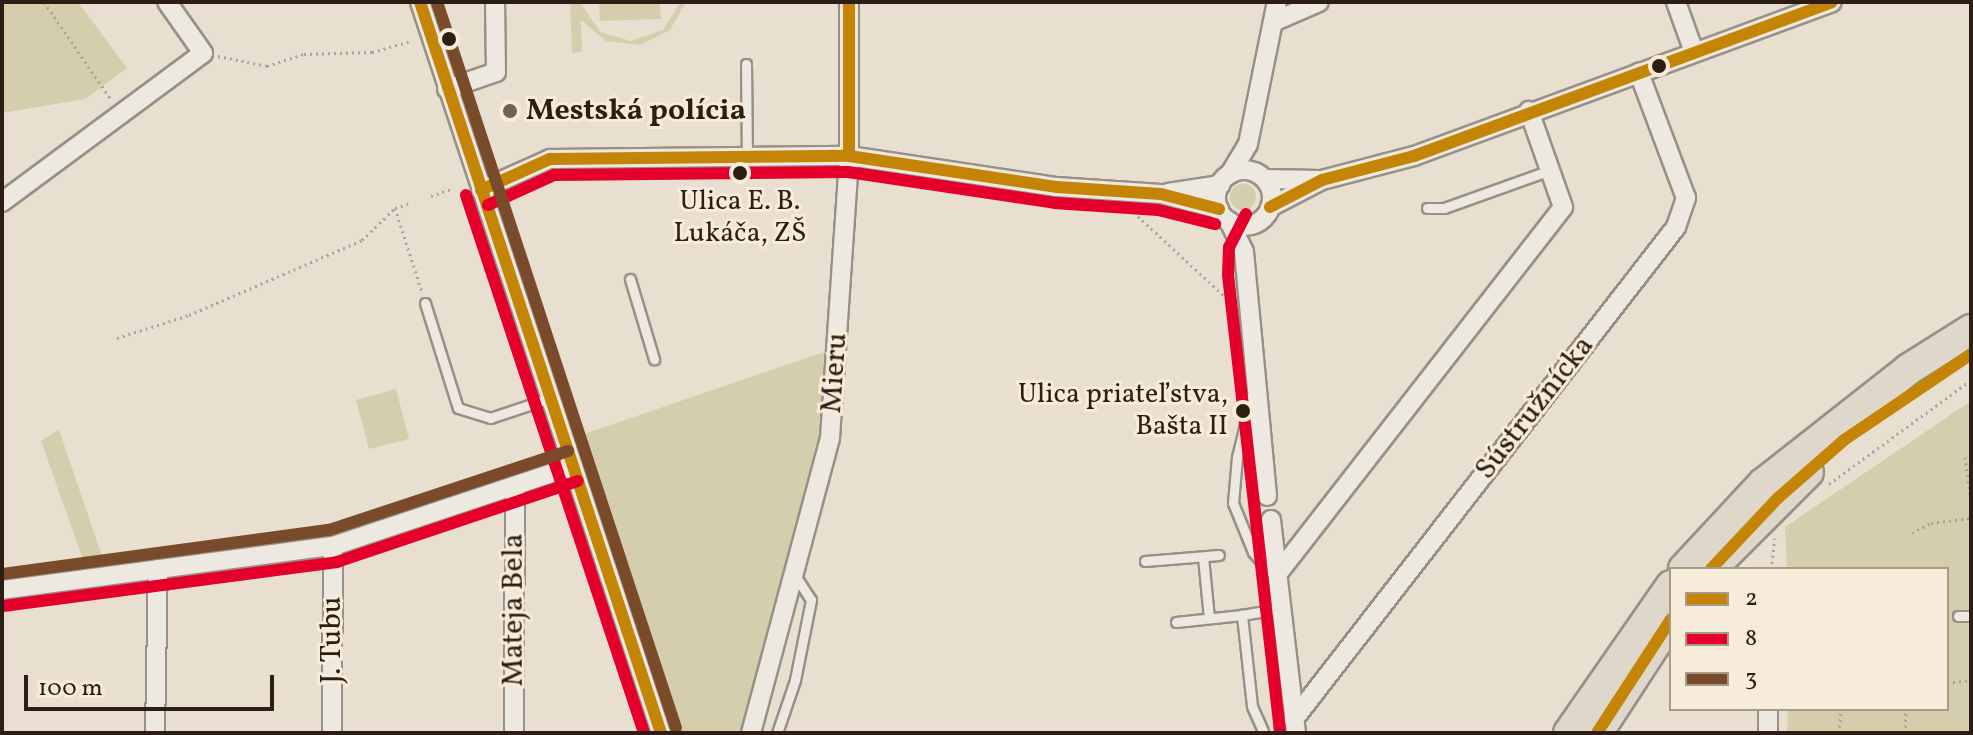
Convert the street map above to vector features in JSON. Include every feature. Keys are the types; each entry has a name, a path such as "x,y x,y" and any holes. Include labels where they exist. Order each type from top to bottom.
{"main road":[{"path":"1686,567 1763,484 1897,377 1971,330"},
{"path":"1713,567 1778,498 1844,440 1971,354"},
{"path":"1569,733 1669,589"},
{"path":"1597,733 1669,622"}],"street":[{"path":"2,202 203,53 167,2"},
{"path":"420,2 661,733"},
{"path":"447,89 496,72 495,2"},
{"name":"Mieru","path":"751,733 830,438 849,156 849,2"},
{"path":"1267,496 1244,252 1224,215 1225,179 1248,144 1277,2"},
{"path":"1273,22 1319,2"},
{"path":"1676,2 1694,52"},
{"path":"481,190 550,159 849,156 1057,187 1161,194 1246,225 1322,180 1414,156 1529,111 1832,2"},
{"name":"Sústružnícka","path":"1295,726 1676,227 1686,198 1639,73"},
{"path":"1279,572 1552,226 1563,207 1529,111"},
{"path":"1244,252 1265,214 1263,177 1248,144"},
{"path":"1161,194 1225,179 1244,170 1263,177 1322,180"},
{"path":"2,590 333,546 573,466"},
{"name":"Mateja Bela","path":"514,733 515,486"},
{"path":"1271,520 1295,726"},
{"name":"J. Tubu","path":"332,733 333,546"},
{"path":"155,733 158,569"},
{"path":"1768,711 1768,733"}],"lane":[{"path":"746,64 747,157"},
{"path":"1427,208 1444,208 1550,170"},
{"path":"630,279 654,359"},
{"path":"425,303 458,408 490,418 550,398"},
{"path":"1256,381 1237,457 1233,503 1253,552 1269,571 1279,572"},
{"path":"1145,561 1219,555"},
{"path":"1203,557 1209,618"},
{"path":"777,733 795,680 811,600 794,574"},
{"path":"1176,622 1282,608"},
{"path":"1242,615 1252,706 1263,731"},
{"path":"1958,616 1971,616"}],"path":[{"path":"44,2 121,114"},
{"path":"203,53 267,66 304,54 372,52 411,41"},
{"path":"431,196 454,188"},
{"path":"117,338 189,315 362,240 395,208 408,204"},
{"path":"1125,205 1232,303"},
{"path":"395,208 425,303"},
{"path":"1825,487 1971,380"},
{"path":"1971,456 1965,457 1971,500"},
{"path":"1912,533 1931,523 1971,518"},
{"path":"1771,567 1778,524"},
{"path":"1949,683 1971,680"},
{"path":"1839,733 1841,711"},
{"path":"1905,733 1906,711"}],"shaded area":[{"path":"2,2 78,2 127,68 85,99 2,113"},
{"path":"570,2 580,2 600,32 631,41 663,30 681,2 686,2 670,30 640,45 606,41 581,20 582,52 572,53"},
{"path":"599,2 660,2 661,19 600,21"},
{"path":"1243,184 1252,188 1256,197 1252,206 1243,210 1234,206 1230,197 1234,188"},
{"path":"833,349 819,456 742,733 680,733 584,434"},
{"path":"396,389 409,439 369,449 356,400"},
{"path":"1971,401 1971,733 1787,733 1788,711 1949,711 1949,567 1787,567 1785,527"},
{"path":"59,430 104,562 85,565 41,441"}],"transit line":[{"name":"2","path":"420,2 661,733"},
{"name":"3","path":"437,2 676,728"},
{"name":"2","path":"849,2 849,156"},
{"name":"2","path":"1270,207 1322,180 1414,156 1832,2"},
{"name":"2","path":"481,190 550,159 849,156 1057,187 1161,194 1219,209"},
{"name":"8","path":"488,205 554,175 848,172 1055,203 1158,210 1215,224"},
{"name":"8","path":"466,195 644,733"},
{"name":"8","path":"1246,214 1229,247 1228,275 1280,733"},
{"name":"2","path":"1713,567 1778,498 1844,440 1971,354"},
{"name":"3","path":"2,574 329,530 568,451"},
{"name":"8","path":"4,606 337,562 578,481"},
{"name":"2","path":"1597,733 1669,622"}],"place":[{"name":"Mestská polícia","path":"510,111"},
{"name":"Ulica E. B. Lukáča, ZŠ","path":"740,173"},
{"name":"Ulica priateľstva, Bašta II","path":"1243,411"}]}
